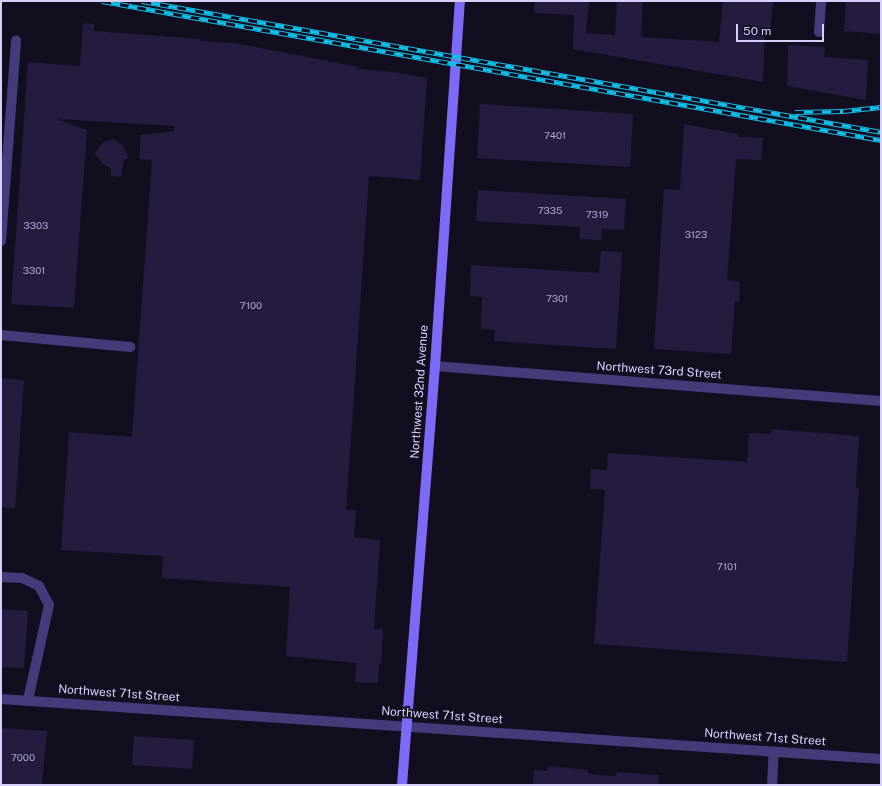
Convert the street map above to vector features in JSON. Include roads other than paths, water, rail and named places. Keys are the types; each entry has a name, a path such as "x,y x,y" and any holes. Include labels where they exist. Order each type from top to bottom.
{"main road":[{"name":"Northwest 32nd Avenue","path":"402,785 435,366 460,1"}],"street":[{"path":"819,32 821,1"},
{"path":"1,241 16,42"},
{"path":"1,335 130,347"},
{"name":"Northwest 73rd Street","path":"435,366 881,401"},
{"path":"1,577 22,578 39,586 48,605 28,700"},
{"name":"Northwest 71st Street","path":"1,698 881,759"},
{"path":"772,785 774,752"}],"railway":[{"path":"102,1 881,140"},
{"path":"142,1 881,132"},
{"path":"795,112 843,111 881,107"}]}
